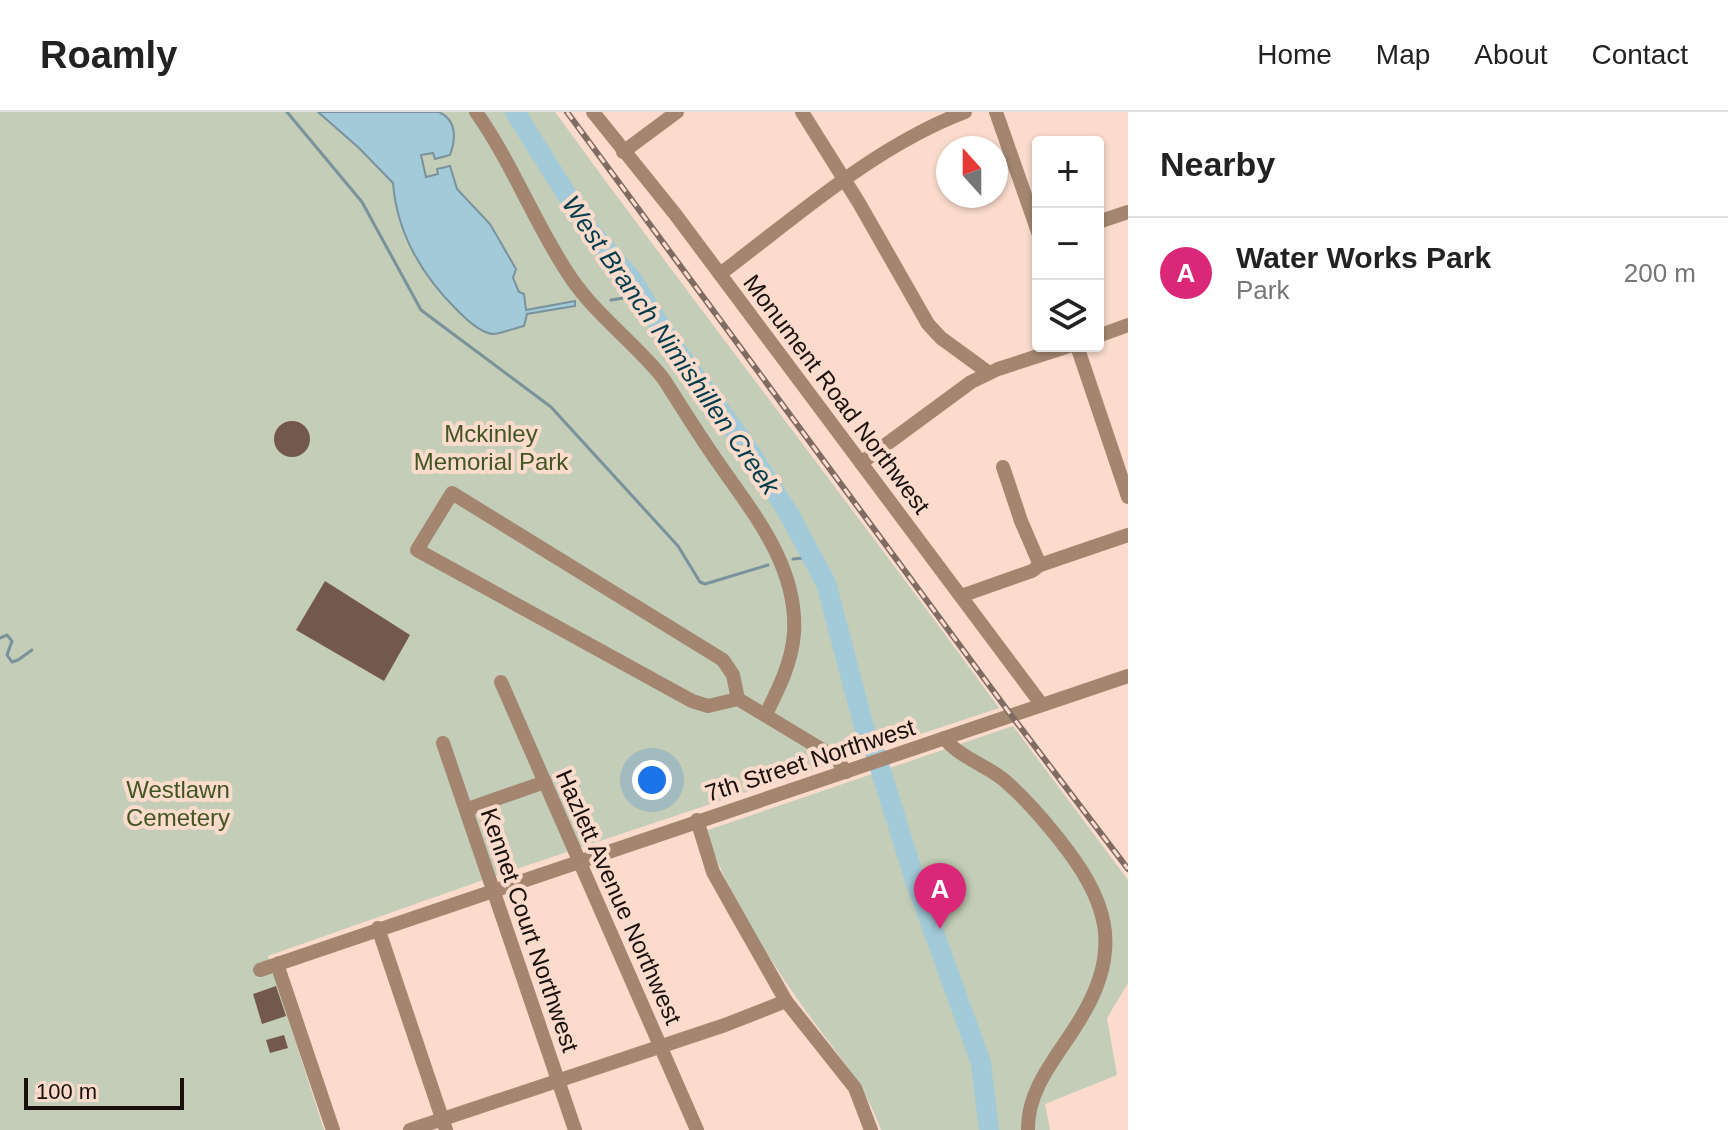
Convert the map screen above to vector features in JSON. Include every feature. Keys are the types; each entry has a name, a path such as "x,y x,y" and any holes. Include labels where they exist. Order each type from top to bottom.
{"street":[{"path":"476,112 497,143 570,276 596,309 663,378 775,550 789,582 794,635 788,665 766,714"},
{"name":"Monument Road Northwest","path":"593,112 720,274 1042,705"},
{"path":"623,152 677,112"},
{"path":"802,112 928,324 941,338 989,373"},
{"path":"720,274 906,140 965,112"},
{"path":"996,112 1032,215"},
{"path":"1104,220 1128,212"},
{"path":"1104,334 1128,325"},
{"path":"861,463 957,391 989,373 1051,352"},
{"path":"1079,352 1128,497"},
{"path":"1003,467 1040,565"},
{"path":"738,699 733,675 723,660 452,493 417,550 692,701 708,706 738,699 836,758 850,771"},
{"path":"961,596 1128,535"},
{"name":"7th Street Northwest","path":"279,963 1128,676"},
{"name":"Hazlett Avenue Northwest","path":"501,682 697,1130"},
{"path":"944,738 950,746 990,769 1026,801 1080,868 1103,913 1107,944 1102,976 1090,1004 1038,1085 1029,1109 1028,1130"},
{"name":"Kennet Court Northwest","path":"443,743 575,1130"},
{"path":"467,813 473,807 545,782"},
{"path":"697,820 713,872 786,1001 855,1088 871,1130"},
{"path":"378,928 444,1125"},
{"path":"260,970 279,963 333,1130"},
{"path":"410,1130 444,1125 558,1081 725,1025 786,1001"}],"green space":[{"path":"0,112 555,112 999,708 486,879 268,956 324,1130 0,1130"},
{"path":"1013,726 1128,880 1128,983 1107,1018 1117,1075 1045,1104 1050,1130 881,1130 857,1081 748,922 705,831"}],"water":[{"path":"318,112 439,112 445,115 454,130 452,149 450,155 435,159 433,153 421,155 426,177 438,174 437,169 450,166 457,189 490,224 516,269 513,278 519,292 524,294 526,310 575,301 575,306 527,314 524,326 498,333 485,332 475,326 434,284 414,254 400,220 393,183"}],"building":[{"path":"292,421 305,426 310,439 305,452 292,457 279,452 274,439 279,426"},
{"path":"325,581 410,635 384,681 296,630"},
{"path":"276,986 286,1016 262,1024 253,994"},
{"path":"284,1035 288,1048 270,1053 266,1040"}],"waterway":[{"path":"287,112 362,202 421,310 551,407 678,546 700,582 705,584 768,565"},
{"name":"West Branch Nimishillen Creek","path":"515,112 587,227 633,281 669,340 748,449 790,516 826,583 864,727 981,1063 989,1130"},
{"path":"611,300 642,295"},
{"path":"793,559 813,557"},
{"path":"0,638 7,635 12,641 7,655 12,662 32,650"}],"railway":[{"path":"567,112 1128,869"}],"place":[{"name":"Water Works Park","path":"940,929"}],"park label":[{"name":"Mckinley Memorial Park","path":"491,447"},
{"name":"Westlawn Cemetery","path":"178,803"}]}
